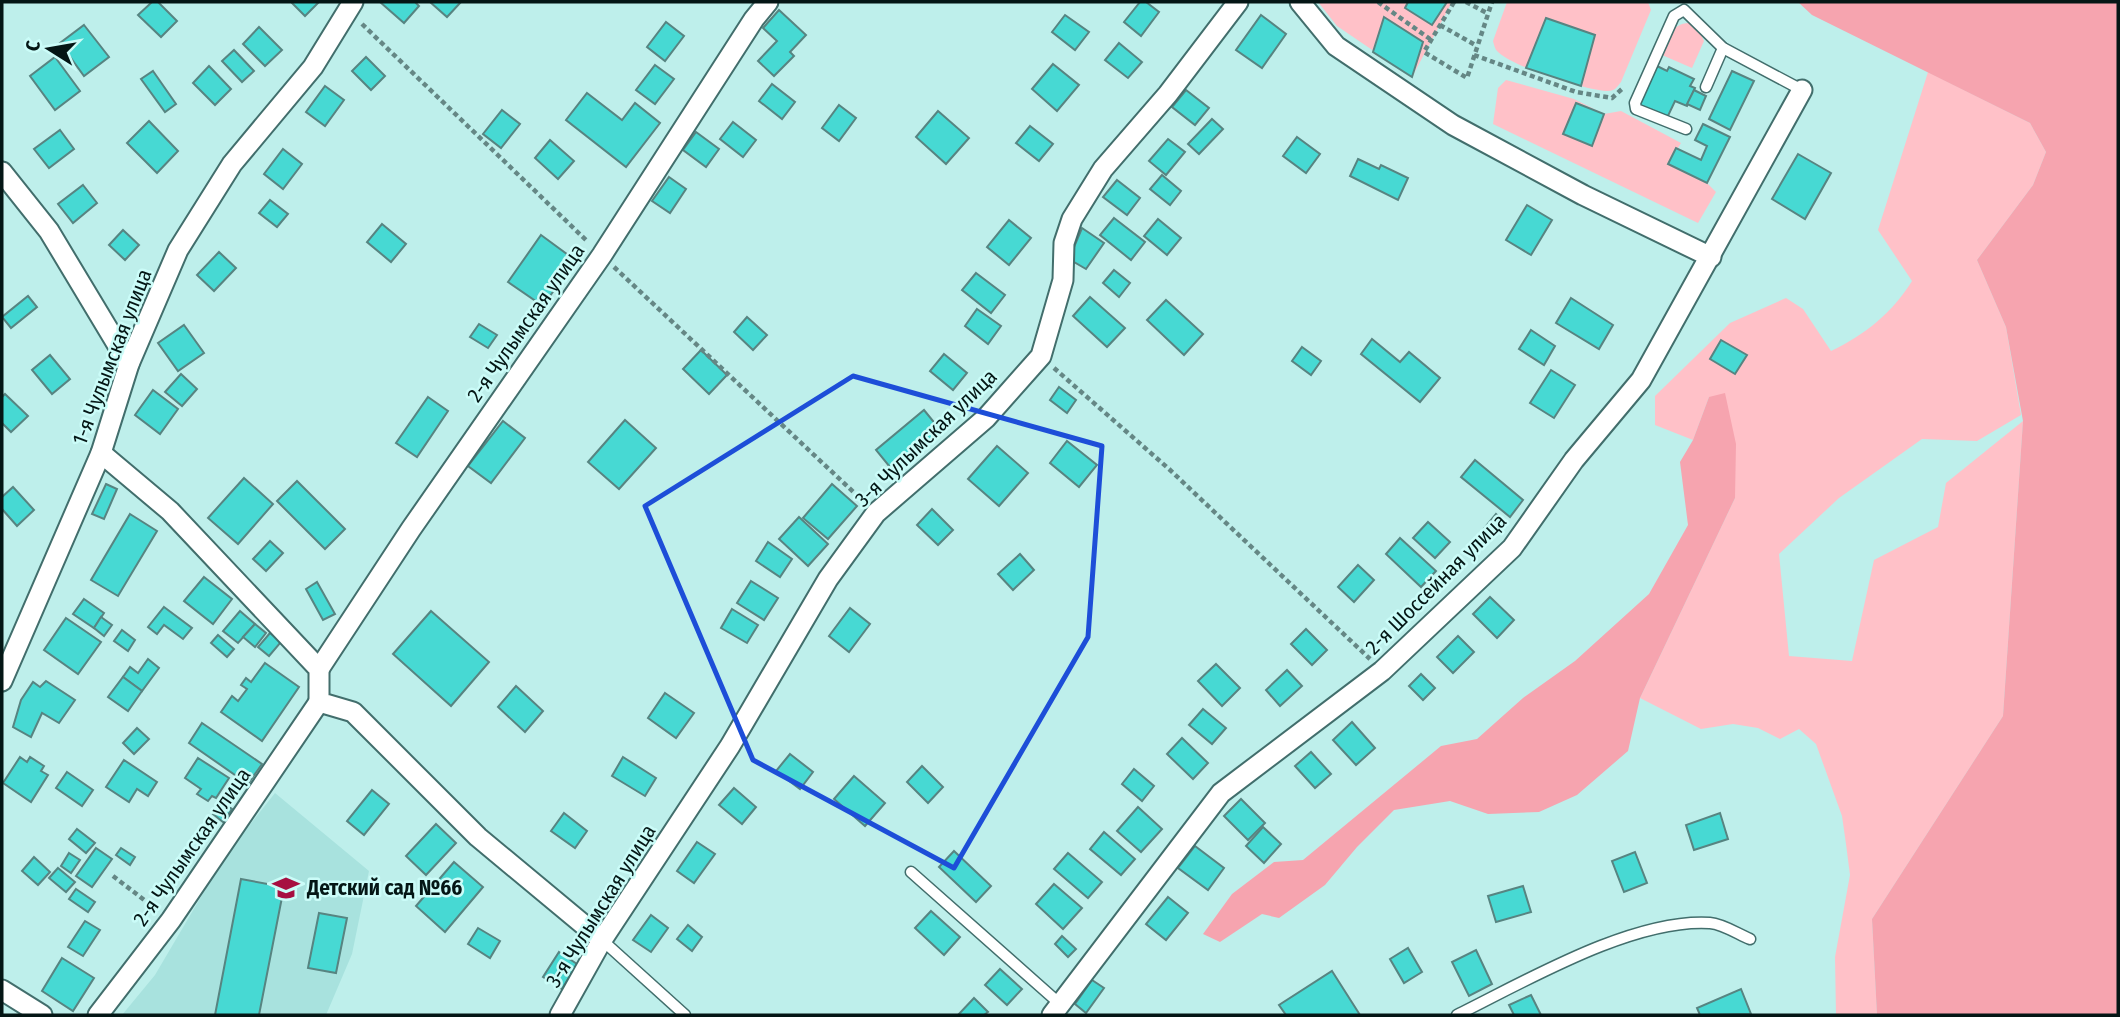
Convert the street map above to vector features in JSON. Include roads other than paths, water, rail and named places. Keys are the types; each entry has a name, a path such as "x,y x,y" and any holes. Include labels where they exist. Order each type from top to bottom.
{"street":[{"name":"1-я Чулымская улица","path":"2,681 101,453 129,364 178,250 232,164 313,67 353,2"},
{"name":"2-я Чулымская улица","path":"319,669 411,529 602,255 754,19 768,2"},
{"name":"3-я Чулымская улица","path":"560,1015 602,940 730,746 828,579 876,513 986,418 1041,356 1063,280 1064,243 1072,219 1103,169 1168,94 1238,2"},
{"path":"1300,2 1336,46 1453,125 1584,195 1711,257"},
{"name":"2-я Шоссейная улица","path":"1056,1010 1220,793 1382,671 1512,548 1574,460 1641,380 1802,90"},
{"path":"2,172 49,231 129,364"},
{"path":"101,453 170,511 319,669 319,702 353,712 478,837 602,940"},
{"name":"2-я Чулымская улица","path":"98,1015 171,920 319,702"},
{"path":"2,990 42,1015"}],"lane":[{"path":"1686,129 1636,109 1635,103 1674,16 1684,10 1723,48 1802,90"},
{"path":"1706,87 1723,48"},
{"path":"911,872 1056,1010"},
{"path":"1457,1015 1599,948 1663,925 1713,923 1750,939"},
{"path":"602,940 685,1015"}],"place":[{"name":"Детский сад №66","path":"286,888"}]}
